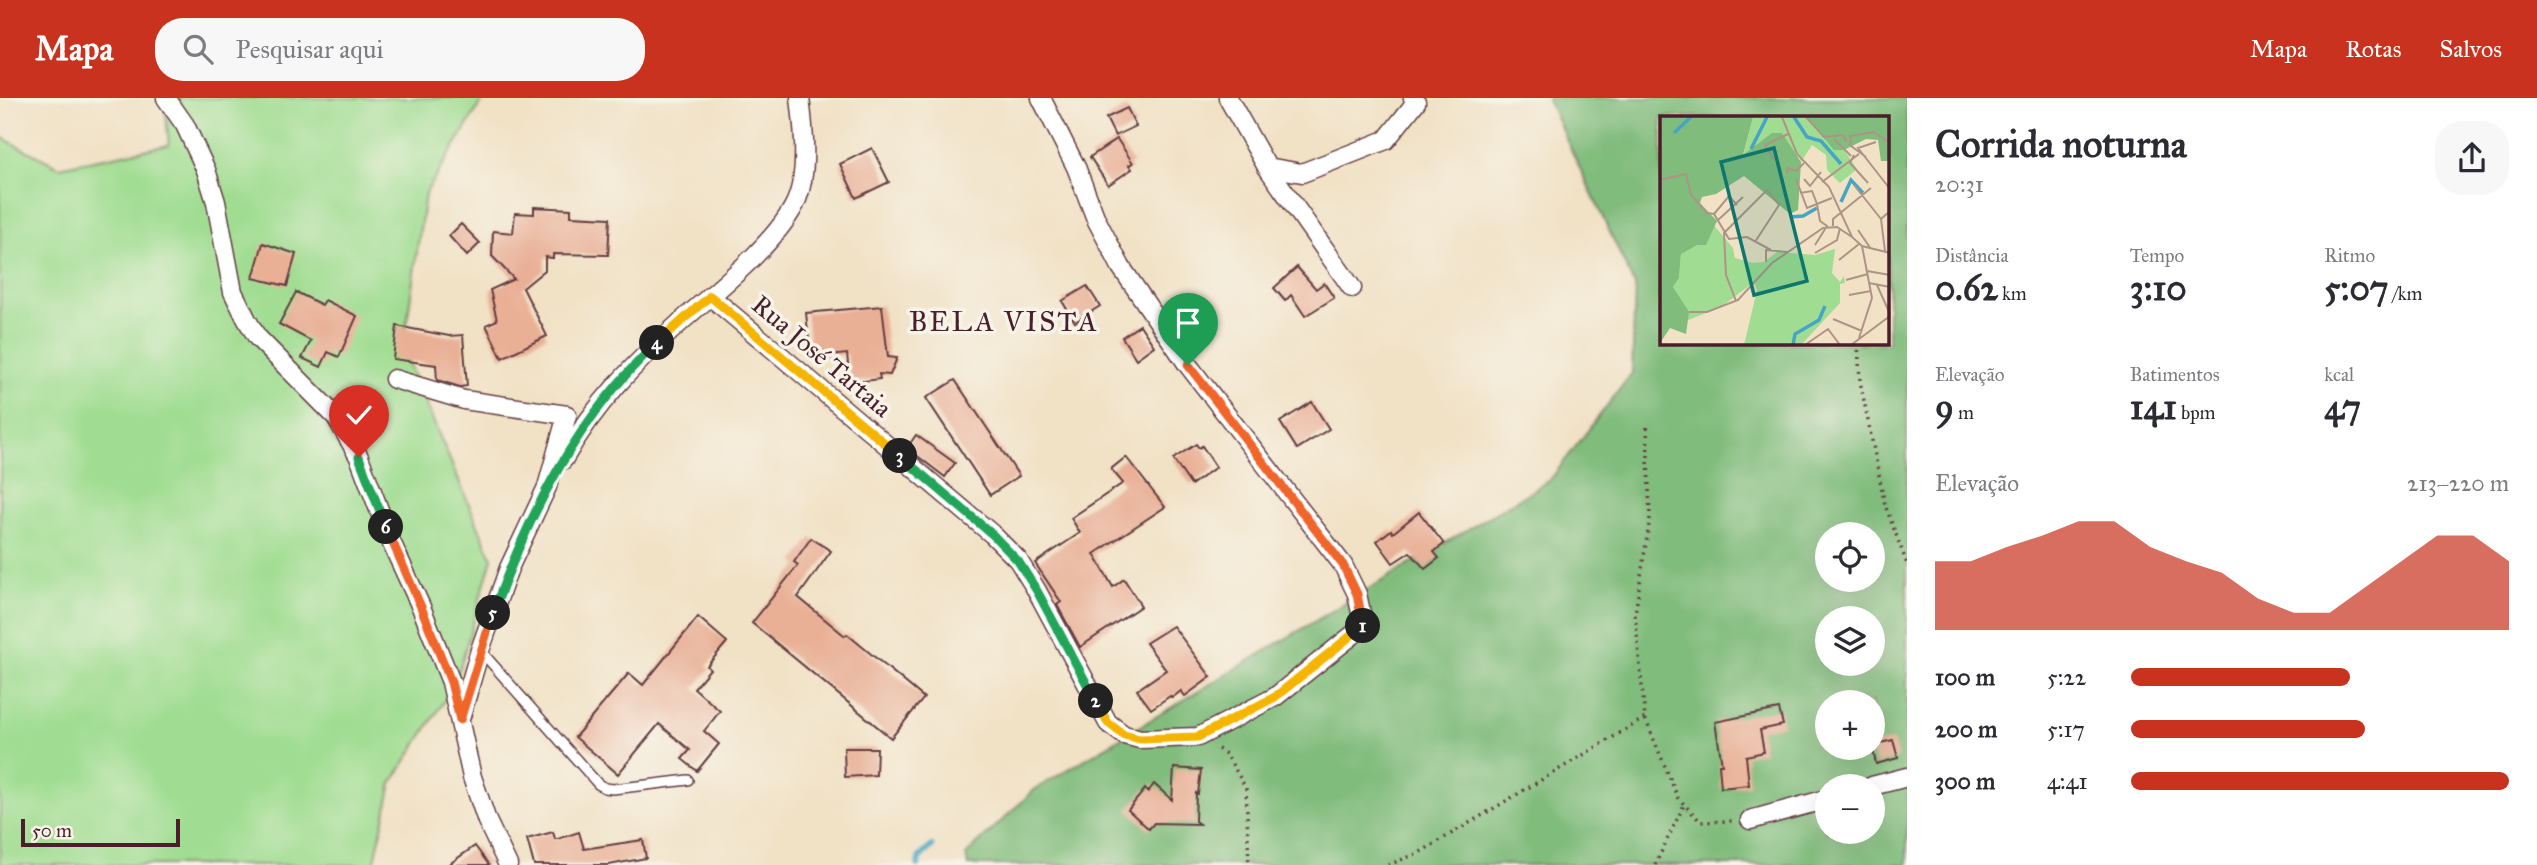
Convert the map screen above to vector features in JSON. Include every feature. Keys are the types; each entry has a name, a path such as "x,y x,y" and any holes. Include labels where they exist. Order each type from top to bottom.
{"street":[{"path":"166,98 186,125 206,170 216,202 233,292 257,338 336,417 359,457 392,544 446,669 476,788 487,821 508,865"},
{"path":"460,720 480,650 509,568 547,487 580,431 617,382 766,244 795,204 803,174 800,98"},
{"path":"1041,98 1076,167 1096,219 1121,267 1188,365 1343,565 1357,594 1364,626 1275,697 1198,737"},
{"path":"1228,98 1267,167 1352,288"},
{"path":"1267,167 1302,173 1386,140 1415,100"},
{"name":"Rua José Tartaia","path":"710,296 971,516 1018,561 1108,723 1124,735 1140,739 1198,737"},
{"path":"394,379 464,400 567,415 547,487"},
{"path":"1885,783 1907,777"},
{"path":"1750,820 1815,802"}],"lane":[{"path":"480,650 598,784 613,789 688,780"}],"path":[{"path":"1858,345 1860,381 1885,505 1907,564"},
{"path":"1647,427 1650,518 1635,614 1645,718 1678,799 1701,822 1750,820"},
{"path":"1388,865 1419,853 1645,718"},
{"path":"1198,737 1226,754 1246,788 1249,865"},
{"path":"1655,865 1685,805"}],"green space":[{"path":"164,98 484,98 425,194 403,351 492,558 455,684 392,783 374,865 0,865 0,137 59,167 169,145"},
{"path":"1547,98 1907,98 1907,865 968,865 966,855 1034,790 1550,480 1632,373 1635,286"}],"building":[{"path":"1127,108 1136,126 1115,136 1106,118"},
{"path":"1117,139 1133,163 1129,165 1132,169 1108,185 1090,157"},
{"path":"872,148 889,182 856,198 840,164"},
{"path":"534,207 571,209 571,216 610,218 608,255 553,254 553,258 545,257 545,270 523,288 547,336 502,358 486,325 497,320 490,290 514,279 492,256 493,231 513,233 515,213 534,214"},
{"path":"461,224 480,243 467,256 449,236"},
{"path":"263,243 296,254 287,286 253,278"},
{"path":"1297,267 1316,289 1324,283 1334,298 1305,316 1291,295 1285,301 1274,288"},
{"path":"1087,286 1100,306 1075,322 1062,301"},
{"path":"296,292 322,305 325,300 357,316 339,357 328,352 321,367 302,358 311,341 279,324"},
{"path":"882,306 888,357 897,358 890,375 879,374 880,379 850,383 847,354 811,358 806,313"},
{"path":"1140,325 1154,346 1136,359 1122,337"},
{"path":"397,326 449,336 463,335 467,386 460,387 437,380 436,365 393,359"},
{"path":"955,380 1019,476 990,495 926,398"},
{"path":"1312,402 1329,429 1297,449 1280,422"},
{"path":"916,435 955,463 945,477 907,448"},
{"path":"1196,444 1199,448 1202,446 1216,467 1191,485 1173,459"},
{"path":"1126,457 1165,507 1094,554 1113,587 1124,579 1141,606 1080,647 1057,605 1061,602 1035,563 1080,533 1071,518 1123,483 1111,469"},
{"path":"1419,512 1444,544 1434,552 1439,558 1425,569 1410,552 1393,563 1377,541 1391,530 1393,533"},
{"path":"811,538 831,551 798,597 924,698 891,738 752,623 798,565 794,562"},
{"path":"698,617 727,642 707,666 710,669 694,688 720,711 704,731 719,744 697,771 682,759 690,750 659,724 618,774 575,737 629,673 643,685"},
{"path":"1173,626 1211,677 1185,696 1181,691 1151,709 1137,690 1166,670 1146,643"},
{"path":"1779,709 1783,725 1760,730 1764,752 1746,756 1749,785 1721,788 1719,764 1722,764 1715,722"},
{"path":"1893,740 1898,758 1876,764 1875,760 1885,760 1885,742"},
{"path":"844,748 877,748 876,775 845,777"},
{"path":"1174,768 1201,770 1198,794 1196,793 1195,821 1199,824 1154,823 1149,829 1128,810 1145,789 1148,792 1154,784 1172,800"},
{"path":"553,832 555,839 558,839 579,832 584,849 643,840 646,858 609,865 534,865 527,839"},
{"path":"475,846 489,865 448,865"}],"waterway":[{"path":"918,865 919,858 932,846"}],"district":[{"name":"BELA VISTA","path":"1004,321"}],"route":[{"path":"359,457 392,544 451,682 460,720 480,650 509,568 547,487 580,431 617,382 710,296 992,534 1018,561 1108,723 1124,735 1140,739 1198,737 1275,697 1364,626 1357,594 1343,565 1188,365"}]}
